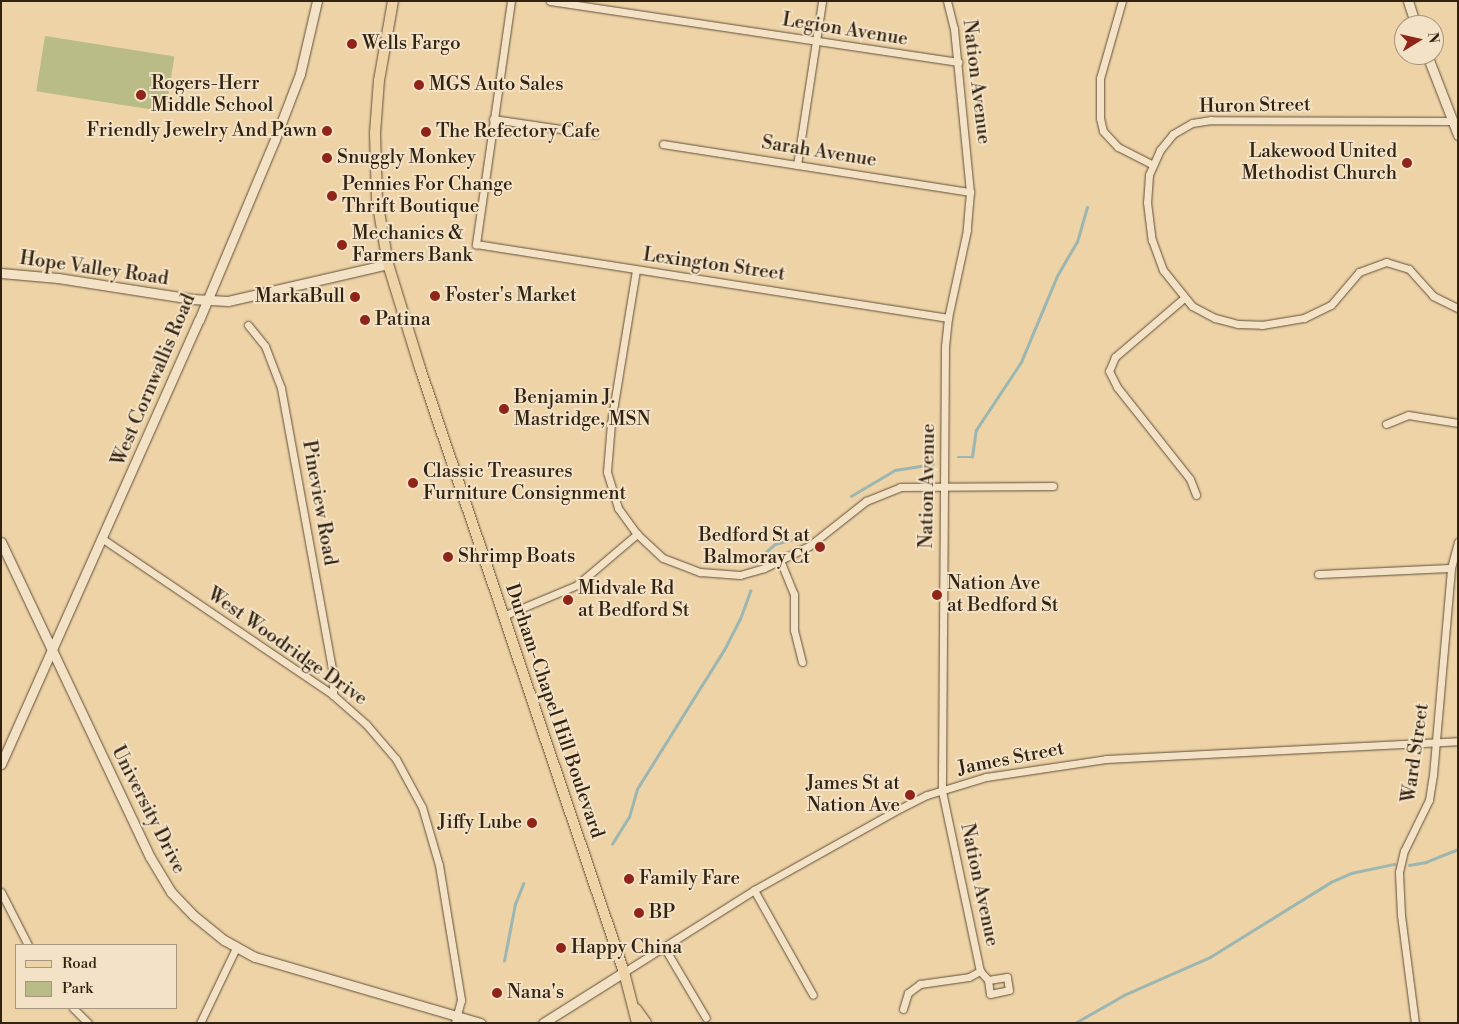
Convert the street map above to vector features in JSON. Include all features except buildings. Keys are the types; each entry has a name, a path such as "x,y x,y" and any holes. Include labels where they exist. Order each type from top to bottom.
{"main road":[{"name":"Durham-Chapel Hill Boulevard","path":"393,1 379,80 375,132 377,200 388,264 503,616 624,972 636,1009 637,1023"},
{"path":"636,1009 646,1023"}],"street":[{"name":"West Cornwallis Road","path":"1,764 103,539 290,103 300,74 317,1"},
{"path":"510,1 493,119 594,134"},
{"name":"Legion Avenue","path":"550,1 958,62"},
{"path":"797,165 822,1"},
{"name":"Nation Avenue","path":"947,1 958,62 970,192 965,242 948,318 944,485 942,791 980,971"},
{"path":"1122,1 1100,78 1100,118 1103,131 1118,147 1152,164"},
{"path":"1408,1 1413,15"},
{"path":"1431,65 1458,135"},
{"name":"Lexington Street","path":"493,119 476,244 948,318"},
{"name":"Huron Street","path":"1452,121 1200,121 1173,134 1152,164 1147,188 1152,240 1163,270 1184,298 1201,312 1226,322 1262,325 1287,322 1331,305 1359,272 1386,262 1409,268 1433,296 1458,308"},
{"name":"Sarah Avenue","path":"663,144 970,192"},
{"name":"Hope Valley Road","path":"1,273 58,278 206,301 251,298 388,264"},
{"path":"636,270 607,460 613,498 637,534 663,558 708,574 740,575 780,560 817,541 874,496 907,485 1054,486"},
{"path":"1184,298 1115,357 1109,371 1117,387 1190,479 1196,495"},
{"name":"Pineview Road","path":"248,325 265,346 281,388 333,674 334,695"},
{"path":"1386,424 1408,416 1458,423"},
{"path":"503,616 577,585 637,534"},
{"name":"West Woodridge Drive","path":"103,539 334,695 385,744 406,776 422,806 435,848 461,1000 456,1019"},
{"name":"University Drive","path":"1,542 161,876 192,915 236,948 268,962 456,1019 481,1023"},
{"name":"Ward Street","path":"1415,1023 1401,915 1399,872 1404,851 1428,800 1436,742 1451,568 1458,542"},
{"path":"780,560 794,594 794,630 802,662"},
{"path":"1318,574 1451,568"},
{"name":"James Street","path":"543,1023 754,890 901,808 942,791 1004,773 1106,759 1458,741"},
{"path":"754,890 813,995"},
{"path":"1,892 27,944"},
{"path":"664,947 706,1018"},
{"path":"200,1023 236,948"},
{"path":"902,1008 908,993 920,984 973,976 980,971 988,980"},
{"path":"74,1009 88,1023"}],"green space":[{"path":"45,36 174,56 166,112 36,91"}],"waterway":[{"path":"958,457 972,457 976,430 1021,362 1057,276 1077,242 1087,207"},
{"path":"851,496 895,470 933,464"},
{"path":"766,552 775,544 798,538"},
{"path":"612,844 629,817 637,789 724,650 740,619 750,591"},
{"path":"1409,865 1426,862 1458,849"},
{"path":"1075,1023 1124,995 1210,957 1331,882 1351,873 1394,864"},
{"path":"504,961 515,904 523,884"}],"place":[{"name":"Wells Fargo","path":"352,44"},
{"name":"MGS Auto Sales","path":"419,85"},
{"name":"Rogers-Herr Middle School","path":"141,95"},
{"name":"Friendly Jewelry And Pawn","path":"327,131"},
{"name":"The Refectory Cafe","path":"426,132"},
{"name":"Snuggly Monkey","path":"327,158"},
{"name":"Lakewood United Methodist Church","path":"1407,163"},
{"name":"Pennies For Change Thrift Boutique","path":"332,196"},
{"name":"Mechanics & Farmers Bank","path":"342,245"},
{"name":"Foster's Market","path":"435,296"},
{"name":"MarkaBull","path":"355,297"},
{"name":"Patina","path":"365,320"},
{"name":"Benjamin J. Mastridge, MSN","path":"504,409"},
{"name":"Classic Treasures Furniture Consignment","path":"413,483"},
{"name":"Bedford St at Balmoray Ct","path":"820,547"},
{"name":"Shrimp Boats","path":"448,557"},
{"name":"Nation Ave at Bedford St","path":"937,595"},
{"name":"Midvale Rd at Bedford St","path":"568,600"},
{"name":"James St at Nation Ave","path":"910,795"},
{"name":"Jiffy Lube","path":"532,823"},
{"name":"Family Fare","path":"629,879"},
{"name":"BP","path":"639,913"},
{"name":"Happy China","path":"561,948"},
{"name":"Nana's","path":"497,993"}]}
